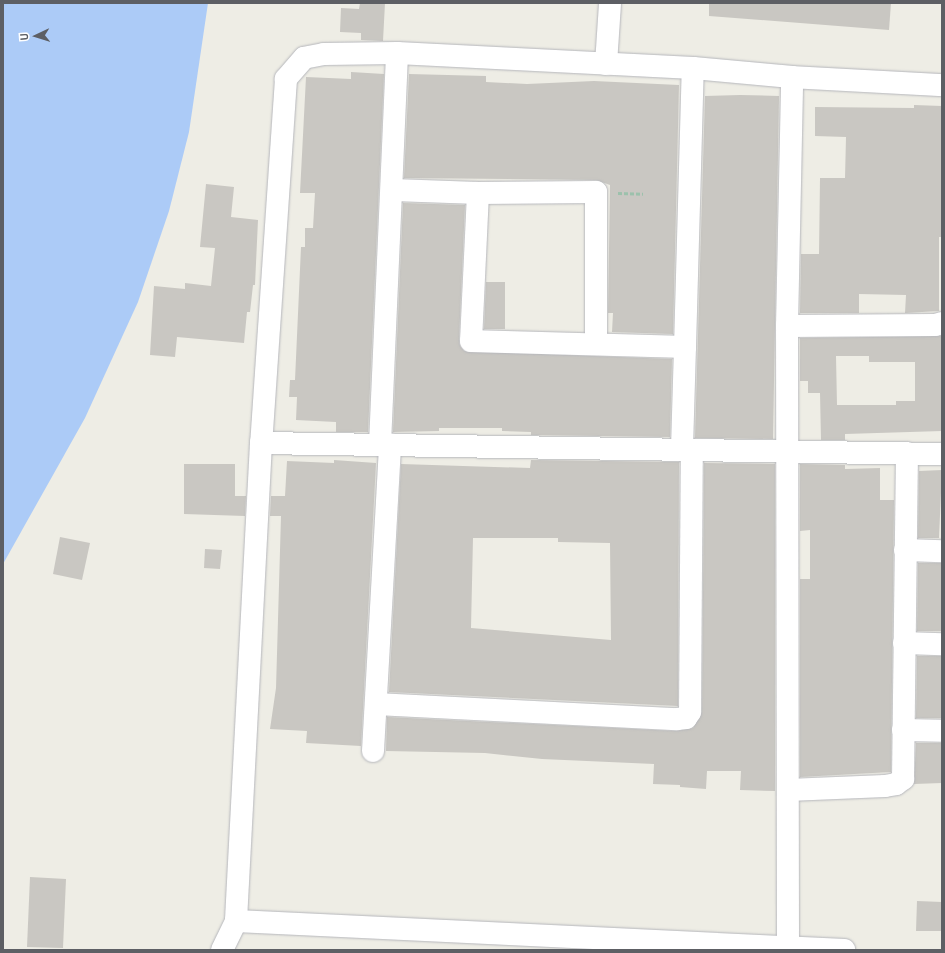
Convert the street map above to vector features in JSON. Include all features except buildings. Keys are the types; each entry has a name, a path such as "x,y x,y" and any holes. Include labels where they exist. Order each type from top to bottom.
{"street":[{"path":"606,64 610,3"},
{"path":"373,751 385,444 397,52"},
{"path":"222,950 236,921 261,443 286,80 304,58 324,54 397,52 693,68 792,77 942,86"},
{"path":"376,704 677,719 686,718 690,712 685,347 693,68"},
{"path":"788,946 787,326 792,77"},
{"path":"393,190 478,193 596,192 596,344"},
{"path":"478,193 470,341 685,347"},
{"path":"787,326 935,325 942,323"},
{"path":"261,443 687,450 788,450 942,454"},
{"path":"788,790 896,784 903,779 907,453"},
{"path":"905,550 942,551"},
{"path":"904,644 942,644"},
{"path":"903,730 942,731"},
{"path":"236,921 788,946 844,950"}],"water":[{"path":"3,3 208,3 189,132 169,211 138,302 85,418 3,564"}]}
